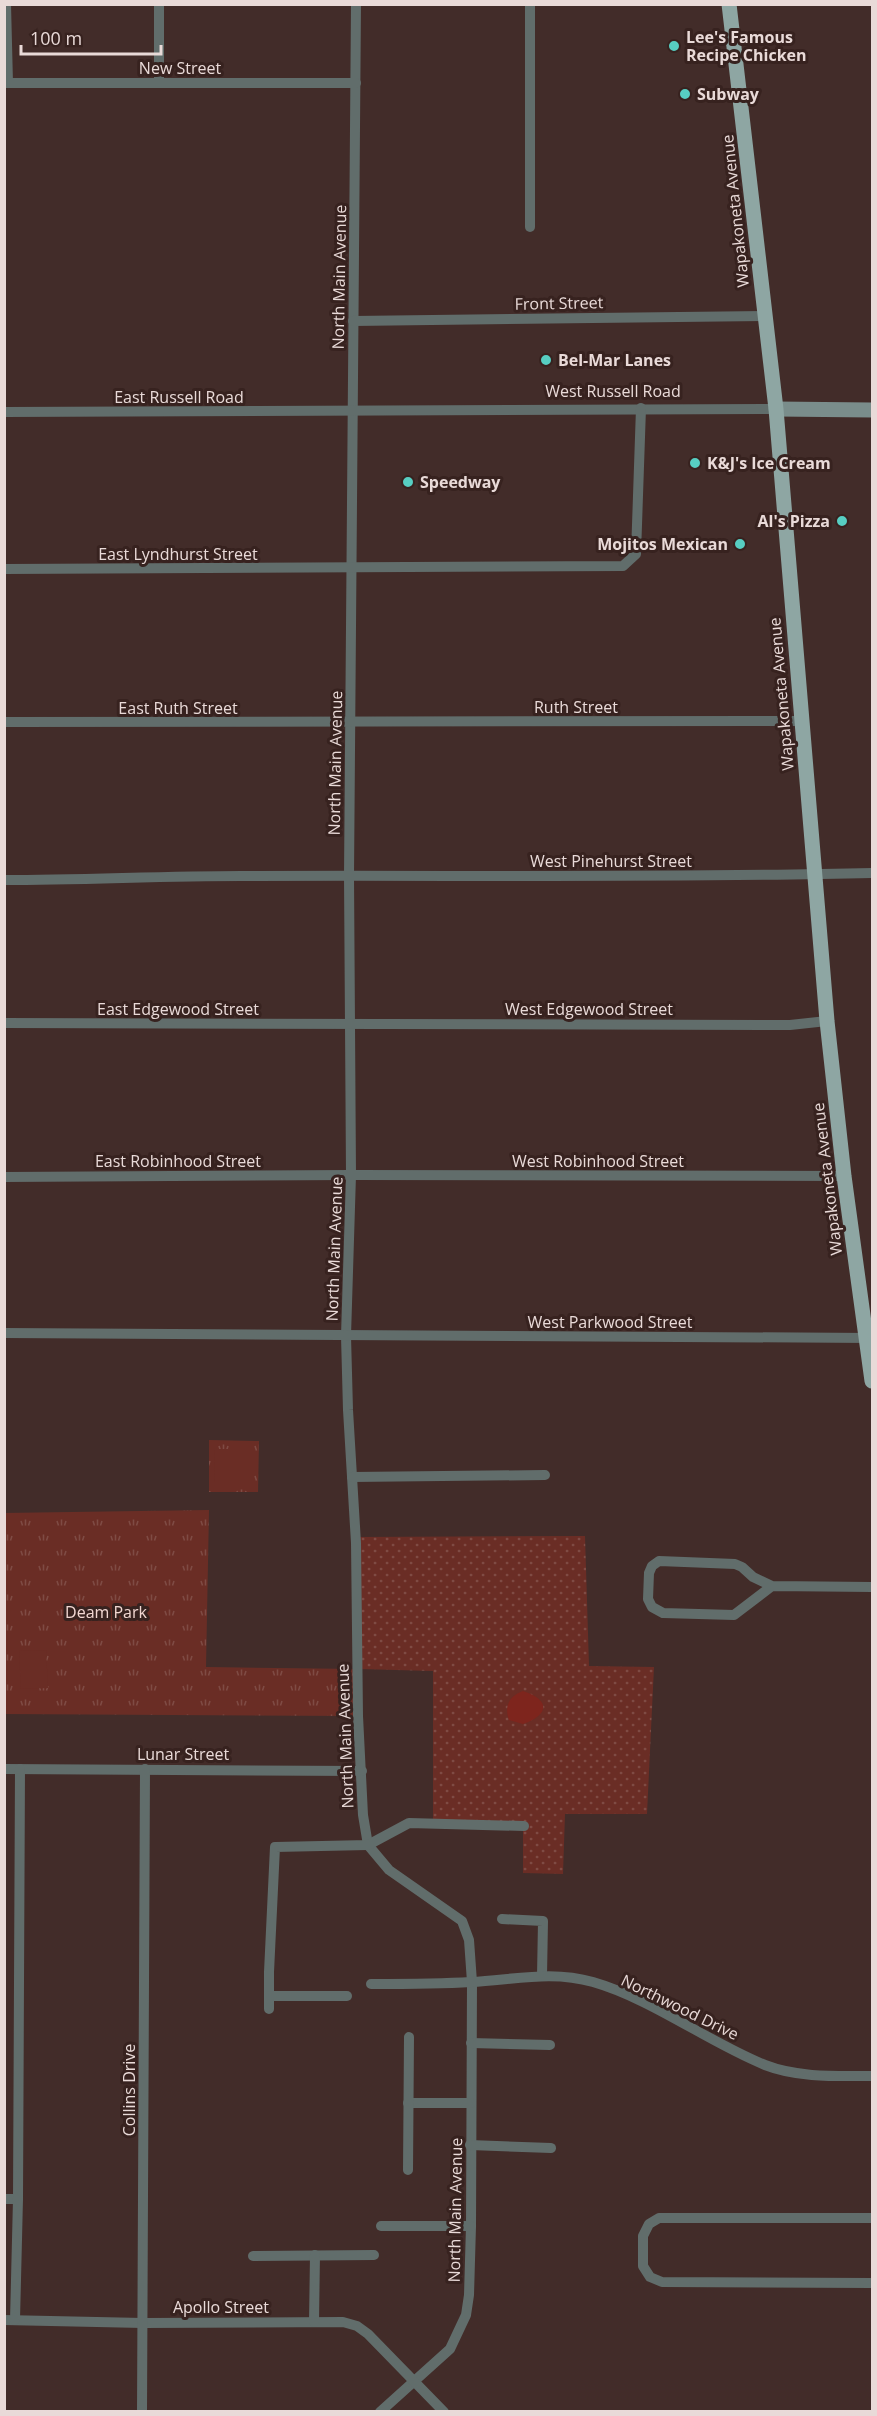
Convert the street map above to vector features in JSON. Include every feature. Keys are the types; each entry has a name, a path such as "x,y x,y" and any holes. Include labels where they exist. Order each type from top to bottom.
{"main road":[{"name":"Wapakoneta Avenue","path":"729,4 776,409 827,1021 844,1176 869,1339 873,1381"},
{"name":"West Russell Road","path":"776,409 873,410"}],"street":[{"path":"6,4 6,83"},
{"path":"159,4 159,83"},
{"name":"North Main Avenue","path":"356,4 349,876 351,1175 346,1336 363,1815 368,1845 389,1870 462,1921 469,1940 472,1982 471,2226 469,2295 466,2316 450,2349 380,2412"},
{"path":"530,4 530,227"},
{"name":"New Street","path":"6,83 356,83"},
{"name":"Front Street","path":"353,321 765,316"},
{"name":"West Russell Road","path":"353,412 641,408 776,409"},
{"name":"East Lyndhurst Street","path":"4,569 623,566 636,554 641,408"},
{"name":"East Russell Road","path":"4,412 353,412"},
{"name":"East Ruth Street","path":"4,722 351,723"},
{"name":"Ruth Street","path":"351,723 802,722"},
{"name":"West Pinehurst Street","path":"4,880 238,876 647,877 873,873"},
{"name":"West Edgewood Street","path":"351,1024 790,1025 827,1021"},
{"name":"East Edgewood Street","path":"4,1023 351,1024"},
{"name":"West Robinhood Street","path":"351,1175 844,1176"},
{"name":"East Robinhood Street","path":"4,1177 351,1175"},
{"name":"West Parkwood Street","path":"4,1333 869,1339"},
{"path":"352,1477 545,1475"},
{"path":"772,1586 734,1615 663,1612 652,1607 648,1599 649,1573 652,1566 659,1561 735,1564 753,1577 772,1586 873,1587"},
{"name":"Collins Drive","path":"142,2412 145,1768"},
{"name":"Lunar Street","path":"4,1769 362,1771"},
{"path":"10,2320 18,2199 20,1769"},
{"path":"269,2009 275,1847 368,1845 409,1823 524,1826"},
{"path":"502,1919 543,1921 542,1976"},
{"name":"Northwood Drive","path":"371,1984 472,1982 542,1976 570,1977 595,1983 648,2006 766,2066 802,2074 873,2076"},
{"path":"270,1996 347,1996"},
{"path":"408,2170 409,2037"},
{"path":"471,2043 550,2045"},
{"path":"408,2103 471,2103"},
{"path":"470,2145 551,2148"},
{"path":"4,2199 18,2199"},
{"path":"873,2218 659,2218 649,2224 643,2236 643,2265 650,2277 662,2282 873,2283"},
{"path":"381,2226 471,2226"},
{"path":"314,2322 315,2255"},
{"path":"253,2256 374,2255"},
{"name":"Apollo Street","path":"10,2320 143,2323 343,2322 357,2326 444,2412"}],"green space":[{"path":"209,1440 259,1441 258,1492 209,1492"},
{"path":"215,1449 231,1449 231,1483 214,1483"},
{"path":"235,1450 252,1450 252,1483 235,1483"},
{"name":"Deam Park","path":"209,1510 206,1667 358,1669 358,1716 5,1714 4,1513"},
{"path":"585,1536 589,1666 654,1667 647,1814 565,1814 563,1874 523,1873 523,1826 433,1824 433,1671 358,1669 356,1537"},
{"path":"46,1650 48,1688 21,1689 19,1651"}],"shaded area":[{"path":"523,1691 538,1699 543,1707 538,1716 523,1724 509,1720 507,1710 511,1699"}],"place":[{"name":"Lee's Famous Recipe Chicken","path":"674,46"},
{"name":"Subway","path":"685,94"},
{"name":"Bel-Mar Lanes","path":"546,360"},
{"name":"K&J's Ice Cream","path":"695,463"},
{"name":"Speedway","path":"408,482"},
{"name":"Al's Pizza","path":"842,521"},
{"name":"Mojitos Mexican","path":"740,544"}]}
